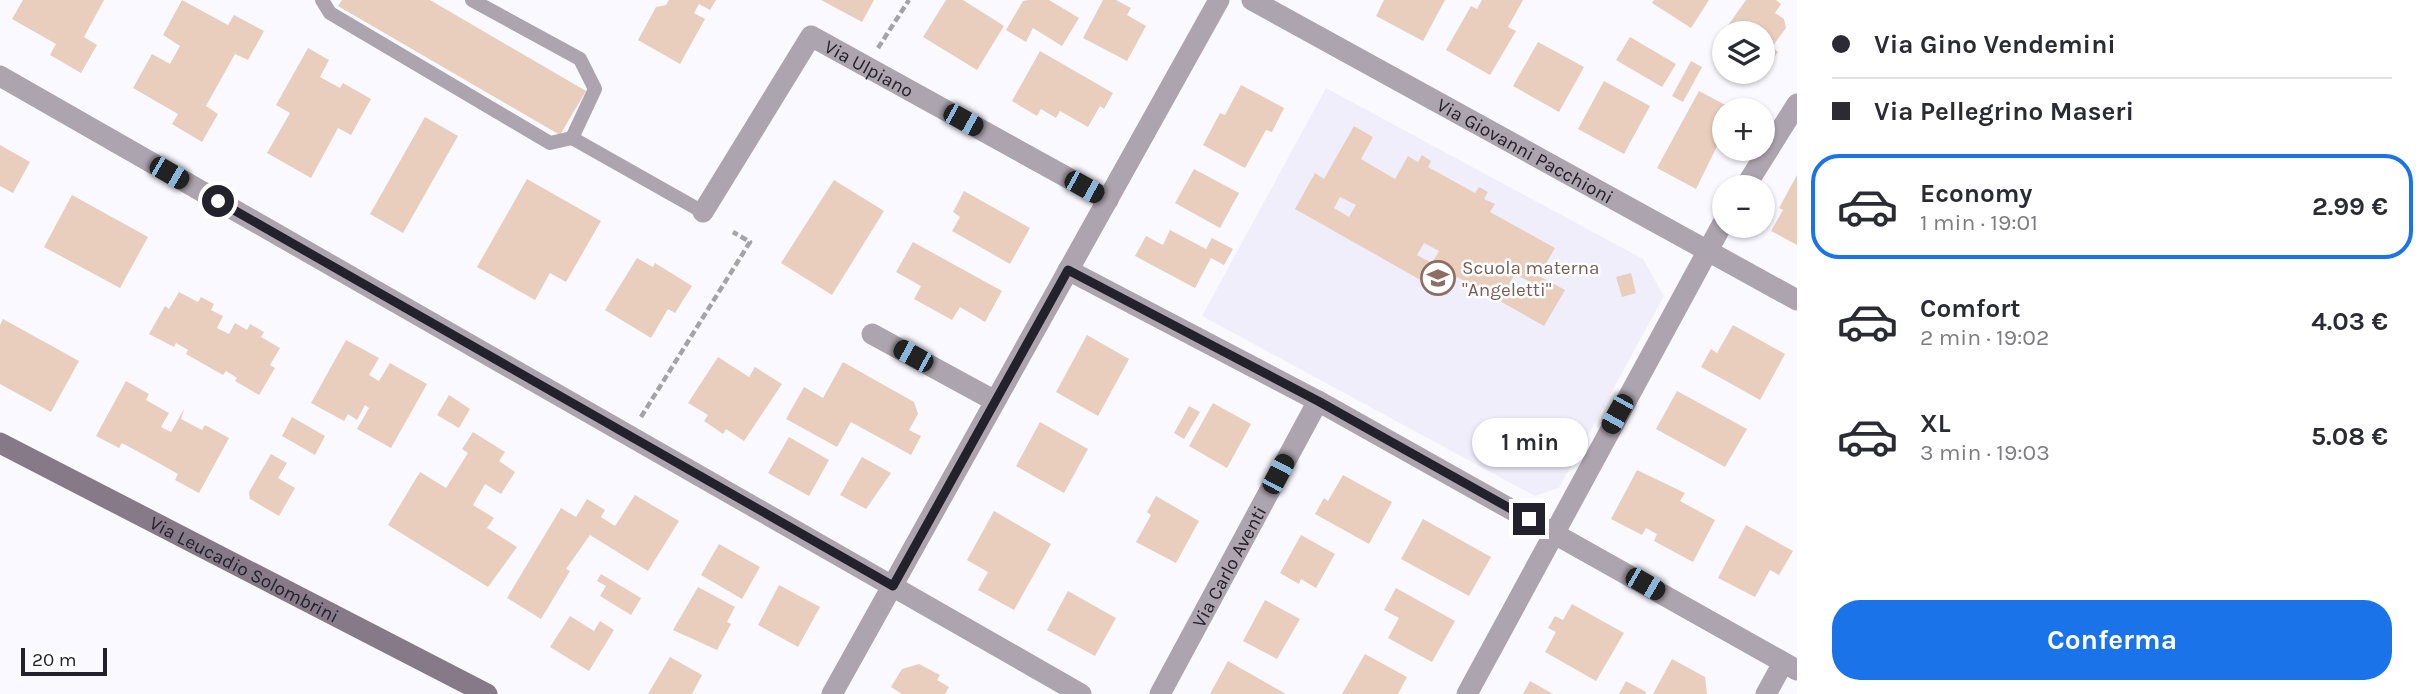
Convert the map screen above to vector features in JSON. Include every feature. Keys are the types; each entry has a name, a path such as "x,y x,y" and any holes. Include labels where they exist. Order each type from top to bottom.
{"street":[{"path":"832,694 1219,0"},
{"name":"Via Giovanni Pacchioni","path":"1252,0 1707,248 1797,300"},
{"name":"Via Ulpiano","path":"704,212 811,36 1108,201"},
{"path":"0,76 1081,694"},
{"path":"1753,175 1797,104"},
{"path":"1467,694 1713,238"},
{"path":"1068,270 1318,401 1790,667 1766,694"},
{"path":"872,334 995,401"},
{"name":"Via Carlo Aventi","path":"1160,694 1318,401"},
{"name":"Via Leucadio Solombrini","path":"0,443 487,694"}],"lane":[{"path":"322,0 330,13 550,142 572,138 704,212"},
{"path":"472,0 580,59 595,89 572,138"}],"path":[{"path":"866,66 909,0"},
{"path":"629,436 750,242 733,232"}],"shaded area":[{"name":"Scuola materna \"Angeletti\"","path":"1326,88 1643,259 1664,296 1559,488 1535,496 1202,316"}],"building":[{"path":"23,0 104,0 84,37 97,45 81,73 50,55 56,44 12,19"},
{"path":"182,0 228,25 234,15 264,31 248,60 235,54 206,106 218,114 202,142 172,124 178,114 133,88 152,54 170,64 180,46 163,35"},
{"path":"342,0 430,0 586,91 560,135 338,6"},
{"path":"669,0 716,0 710,10 699,4 694,13 705,19 680,64 638,40 656,7 666,5"},
{"path":"821,0 874,0 862,22"},
{"path":"946,0 963,0 1004,26 977,70 923,37"},
{"path":"1049,0 1079,18 1062,46 1033,28 1026,42 1006,30 1023,1"},
{"path":"1103,0 1116,0 1131,8 1127,15 1146,26 1127,61 1083,38"},
{"path":"1384,0 1445,0 1423,41 1376,16"},
{"path":"1482,0 1523,0 1508,27 1516,31 1490,75 1446,50 1471,6 1477,9"},
{"path":"1654,0 1709,0 1691,28 1652,3"},
{"path":"1746,0 1776,0 1781,4 1775,13 1784,19 1786,28 1775,43 1775,21 1731,21"},
{"path":"1630,37 1676,64 1662,87 1616,60"},
{"path":"1538,42 1584,67 1559,112 1513,86"},
{"path":"308,48 329,60 320,77 340,88 343,83 371,99 351,135 338,128 311,178 267,153 290,113 276,105"},
{"path":"1040,51 1113,93 1104,109 1100,106 1088,127 1060,111 1056,118 1041,109 1037,116 1012,101"},
{"path":"1691,61 1702,67 1683,102 1672,96"},
{"path":"1604,81 1650,106 1624,154 1578,129"},
{"path":"1241,85 1284,108 1272,132 1266,130 1245,168 1203,145 1220,113 1225,115"},
{"path":"1699,91 1712,98 1712,156 1696,189 1657,168"},
{"path":"425,117 458,136 403,233 370,214"},
{"path":"1354,126 1373,137 1361,159 1395,179 1408,156 1418,162 1422,155 1431,161 1428,167 1475,193 1479,187 1488,192 1484,199 1495,204 1490,212 1555,248 1539,276 1565,290 1544,326 1457,277 1447,295 1295,209 1315,173 1324,179","holes":["1340,197 1356,205 1349,217 1334,208","1424,243 1439,251 1432,263 1417,255","1515,274 1530,282 1524,292 1509,284"]},
{"path":"0,145 30,162 13,193 0,186"},
{"path":"1194,169 1239,193 1220,228 1175,203"},
{"path":"1797,175 1797,245 1775,233 1775,224 1783,210 1779,208"},
{"path":"527,179 601,221 566,282 550,273 535,300 477,267"},
{"path":"834,180 884,211 832,295 781,263"},
{"path":"964,191 1030,228 1010,264 952,231 960,217 953,212"},
{"path":"72,195 148,237 120,288 44,247"},
{"path":"1170,230 1206,249 1212,238 1233,249 1224,265 1211,258 1195,288 1135,256 1146,236 1163,245"},
{"path":"913,242 1002,291 985,322 960,307 952,320 914,299 921,286 896,272"},
{"path":"637,258 653,267 655,263 692,286 675,313 668,309 651,338 605,310"},
{"path":"1631,273 1636,293 1622,297 1616,277"},
{"path":"179,292 198,302 201,297 214,304 211,310 223,316 217,328 229,334 235,323 247,330 250,324 264,332 261,337 280,348 270,365 275,368 259,395 235,381 237,378 226,371 223,375 186,354 188,350 176,343 174,347 149,334 165,306 169,309"},
{"path":"3,319 79,361 51,412 0,384 0,325"},
{"path":"1733,325 1785,354 1760,400 1701,367 1711,349 1717,353"},
{"path":"1087,335 1129,359 1098,416 1056,392"},
{"path":"346,340 379,358 369,375 379,381 390,363 427,384 391,448 357,429 369,408 365,405 357,420 348,414 344,421 311,403"},
{"path":"718,357 749,377 755,367 782,384 744,441 726,429 723,434 704,421 708,415 688,403"},
{"path":"843,362 914,402 918,414 909,430 921,436 911,455 851,422 837,447 786,419 804,387 823,398"},
{"path":"126,381 149,394 146,400 169,413 161,427 171,432 184,409 181,419 202,430 205,425 229,438 199,493 175,480 178,474 146,456 122,443 119,448 96,436"},
{"path":"1677,391 1747,429 1725,467 1656,429"},
{"path":"449,395 470,409 459,428 437,415"},
{"path":"1213,403 1251,424 1227,468 1189,446"},
{"path":"1189,406 1200,412 1184,439 1174,433"},
{"path":"292,417 325,436 315,455 282,436"},
{"path":"1040,422 1088,449 1064,493 1016,466"},
{"path":"473,432 505,452 499,461 515,472 501,494 485,484 473,505 494,518 487,528 517,547 488,587 388,525 420,472 446,488 468,453 462,449"},
{"path":"789,437 829,460 809,496 768,473"},
{"path":"271,454 287,463 278,478 295,488 279,516 250,499 249,492"},
{"path":"862,457 891,473 866,509 840,495"},
{"path":"1637,470 1685,493 1680,501 1715,520 1693,562 1654,541 1657,534 1646,528 1642,535 1611,519"},
{"path":"1343,475 1392,502 1369,544 1315,514 1324,498 1328,501"},
{"path":"635,495 679,521 648,571 590,535 566,569 570,571 541,619 507,598 561,508 576,517 587,499 605,510 601,517 615,526"},
{"path":"1156,496 1199,521 1176,563 1136,542 1151,515 1147,512"},
{"path":"994,511 1051,544 1014,610 978,590 988,572 967,560"},
{"path":"1423,519 1491,557 1469,596 1401,559"},
{"path":"1746,525 1793,551 1779,575 1770,570 1755,597 1718,578"},
{"path":"1301,535 1335,554 1316,588 1301,579 1299,584 1280,573"},
{"path":"719,544 760,567 742,599 701,575"},
{"path":"601,574 641,598 631,615 600,596 606,586 597,581"},
{"path":"779,585 820,607 798,647 758,625"},
{"path":"698,587 735,607 727,622 731,624 717,650 673,630"},
{"path":"1396,588 1455,621 1432,662 1388,638 1399,618 1384,610"},
{"path":"1068,591 1116,618 1095,656 1047,630"},
{"path":"1265,600 1300,619 1277,659 1243,641"},
{"path":"1572,604 1624,633 1596,681 1545,652 1556,632 1548,628 1555,616 1563,620"},
{"path":"570,616 594,631 600,621 614,630 589,671 550,647"},
{"path":"1365,654 1407,677 1398,694 1342,694"},
{"path":"670,657 702,675 692,694 648,694"},
{"path":"1672,659 1705,677 1707,694 1653,694"},
{"path":"1228,661 1270,685 1286,694 1210,694"},
{"path":"919,664 940,675 937,680 949,687 945,694 902,694 891,687 902,669"},
{"path":"1530,681 1553,694 1523,694"},
{"path":"1626,681 1646,692 1645,694 1619,694"}],"place":[{"name":"Scuola materna \"Angeletti\"","path":"1438,278"}],"route":[{"path":"218,201 893,586 1068,270 1318,401 1529,519"}]}
